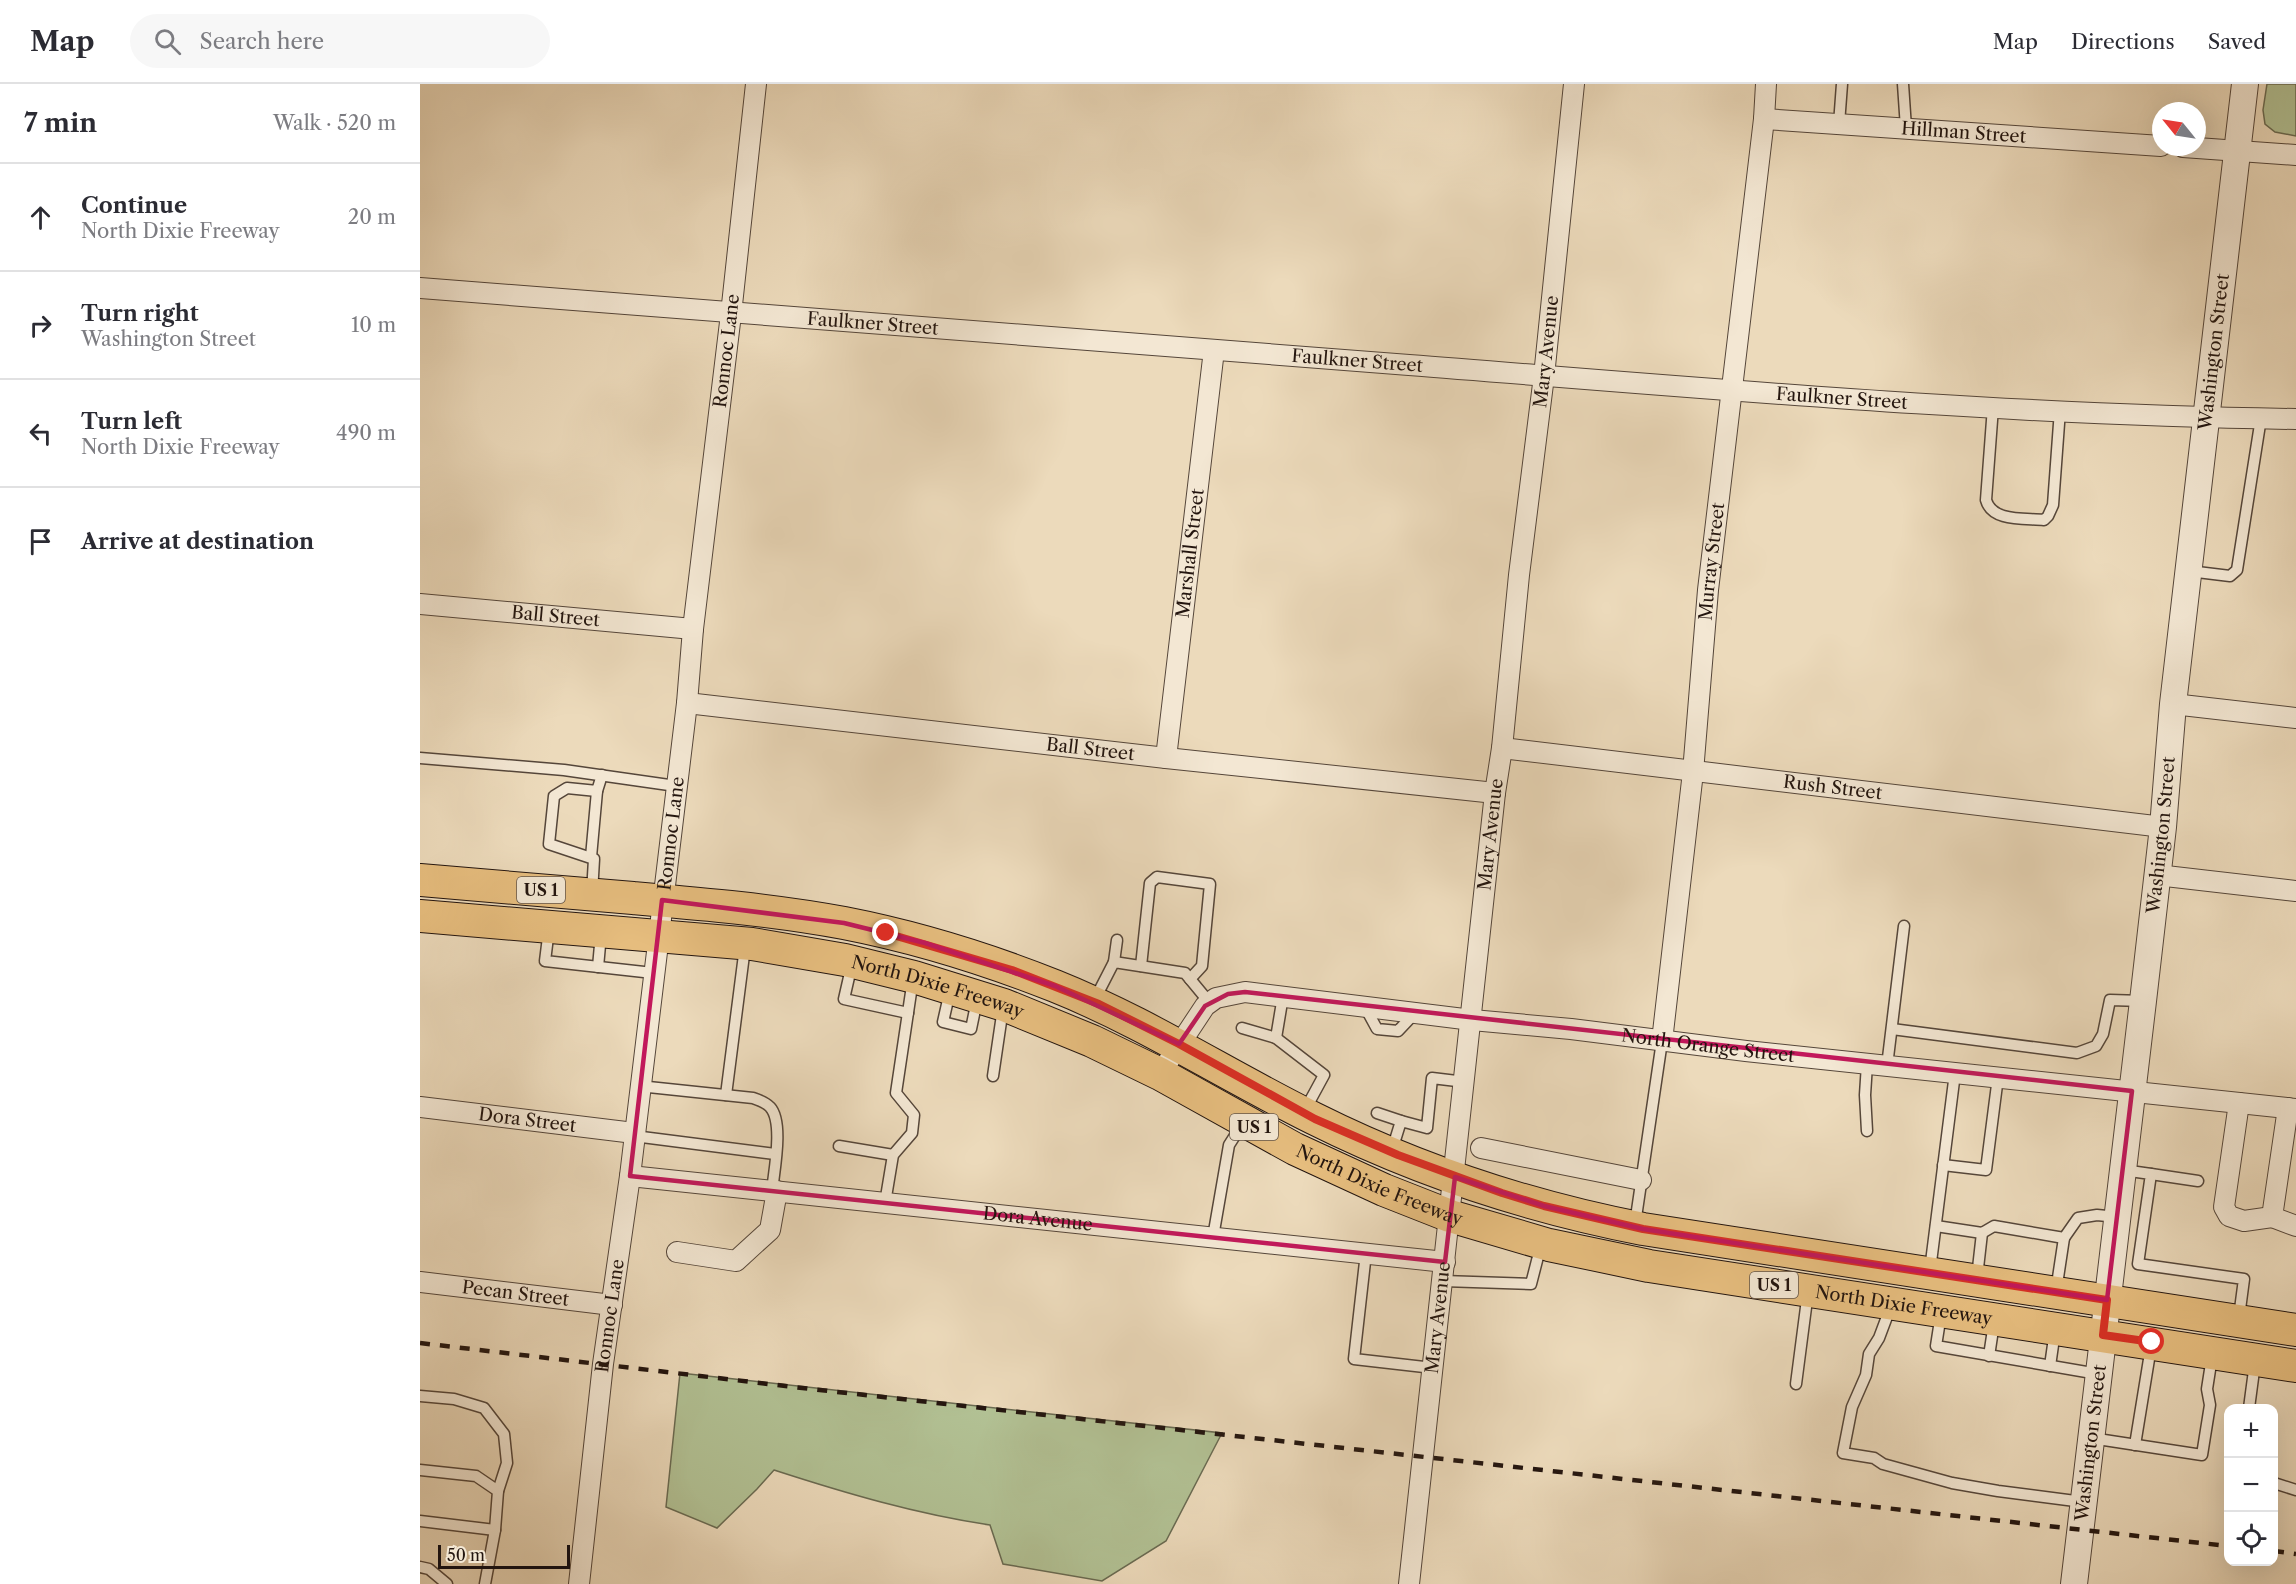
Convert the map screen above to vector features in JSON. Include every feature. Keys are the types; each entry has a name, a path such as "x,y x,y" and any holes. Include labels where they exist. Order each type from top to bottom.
{"main road":[{"name":"North Dixie Freeway","path":"420,880 662,900 793,915 886,933 1012,970 1094,1002 1179,1044 1304,1113 1391,1153 1544,1206 1635,1227 2296,1330"},
{"name":"North Dixie Freeway","path":"420,916 746,944 852,962 914,977 978,997 1092,1041 1160,1074 1243,1121 1335,1168 1450,1216 1541,1243 1649,1266 2296,1366"}],"street":[{"name":"Ronnoc Lane","path":"579,1584 687,703 693,628 756,84"},
{"name":"Mary Avenue","path":"1409,1584 1495,793 1502,748 1519,575 1544,376 1574,84"},
{"name":"Murray Street","path":"1662,1041 1693,772 1708,590 1764,119 1766,84"},
{"name":"Washington Street","path":"2073,1584 2143,1002 2163,827 2173,704 2245,84"},
{"name":"Hillman Street","path":"1764,119 2152,145"},
{"path":"2206,149 2296,155"},
{"name":"Faulkner Street","path":"420,288 1731,390 1993,407 2296,419"},
{"name":"Marshall Street","path":"1166,758 1214,350"},
{"name":"Ball Street","path":"420,604 693,628"},
{"name":"Ball Street","path":"687,703 1495,793"},
{"path":"2173,704 2296,718"},
{"name":"Rush Street","path":"1502,748 2163,827"},
{"path":"2157,875 2296,891"},
{"name":"North Orange Street","path":"1209,1002 1228,994 1245,992 1472,1020 2292,1109"},
{"path":"1160,1074 1209,1002"},
{"path":"2239,1102 2224,1207 2229,1216 2244,1221 2272,1217 2296,1226"},
{"name":"Dora Street","path":"420,1107 634,1135"},
{"path":"2272,1217 2292,1109"},
{"path":"1481,1148 1641,1180"},
{"name":"Dora Avenue","path":"630,1176 1366,1253 1444,1271"},
{"path":"677,1252 736,1261 770,1230 774,1191"},
{"name":"Pecan Street","path":"420,1282 612,1305"}],"lane":[{"path":"1839,124 1842,84"},
{"path":"1903,84 1906,128"},
{"path":"1993,407 1986,500 1988,506 1999,515 2044,520 2053,506 2060,410"},
{"path":"2188,571 2230,576 2237,570 2261,418"},
{"path":"420,758 564,770 676,786"},
{"path":"591,858 597,791 602,775"},
{"path":"592,894 594,859 549,844 554,796 567,788 597,791"},
{"path":"1141,966 1150,883 1157,877 1210,884 1202,966 1190,978"},
{"path":"1887,1066 1904,926"},
{"path":"549,927 545,961 653,973"},
{"path":"598,967 601,932"},
{"path":"1094,1002 1114,962 1117,940"},
{"path":"726,1095 746,944"},
{"path":"852,962 844,999 908,1013"},
{"path":"1114,962 1185,973 1209,1002"},
{"path":"885,1203 893,1155 912,1133 914,1115 896,1093 914,977"},
{"path":"1276,1038 1283,996"},
{"path":"978,997 993,1076"},
{"path":"1892,1029 2077,1053 2096,1046 2103,1034 2110,1000 2143,1002"},
{"path":"1242,1028 1276,1038 1324,1075 1304,1113"},
{"path":"1635,1227 1662,1041"},
{"path":"1867,1064 1865,1095 1867,1131"},
{"path":"1930,1273 1955,1073"},
{"path":"1943,1165 1986,1170 1998,1077"},
{"path":"1377,1113 1427,1128 1432,1078 1465,1082"},
{"path":"639,1086 753,1098 769,1106 777,1122 774,1191"},
{"path":"1213,1237 1229,1145 1243,1121"},
{"path":"1391,1153 1401,1121"},
{"path":"634,1135 775,1154"},
{"path":"838,1146 893,1155"},
{"path":"2122,1170 2198,1181"},
{"path":"2151,1174 2138,1264 2244,1279 2238,1321"},
{"path":"2056,1292 2064,1238 2078,1218 2097,1215 2117,1217"},
{"path":"1936,1226 1982,1233 1994,1226 2064,1238"},
{"path":"1977,1280 1982,1233"},
{"path":"1444,1271 1531,1284 1541,1243"},
{"path":"1366,1253 1354,1359 1432,1368"},
{"path":"1796,1384 1808,1290"},
{"path":"1892,1302 1879,1338 1869,1354 1866,1375 1852,1407 1843,1453 1874,1458 1883,1464 1952,1483 2083,1502"},
{"path":"1942,1310 1936,1346 2098,1374"},
{"path":"1989,1356 1995,1318"},
{"path":"2050,1366 2056,1328"},
{"path":"2135,1445 2152,1342"},
{"path":"2091,1438 2202,1455 2210,1405 2207,1389 2213,1353"},
{"path":"2249,1404 2255,1359"},
{"path":"420,1396 454,1399 484,1408 504,1434 507,1463 498,1491 495,1530 485,1584"},
{"path":"420,1470 476,1476 498,1491"},
{"path":"2278,1484 2296,1490"},
{"path":"420,1521 495,1530"},
{"path":"420,1567 429,1569 447,1584"}],"highlighted area":[{"path":"662,900 844,923 925,943 1055,986 1179,1044 1205,1006 1228,994 1245,992 2132,1091 2107,1300 1643,1229 1544,1206 1455,1177 1445,1262 630,1176"}],"green space":[{"path":"2267,84 2296,84 2296,136 2275,132 2265,124 2263,110"},
{"path":"680,1373 1222,1433 1166,1541 1102,1581 1003,1564 990,1525 881,1502 774,1470 717,1528 666,1507"}],"railway":[{"path":"420,1343 811,1389 2224,1546"},
{"path":"2278,1552 2296,1554"}],"route":[{"path":"886,933 1012,970 1099,1004 1179,1044 1315,1119 1398,1155 1502,1193 1544,1206 1643,1229 2107,1300 2103,1335 2152,1342"}]}
